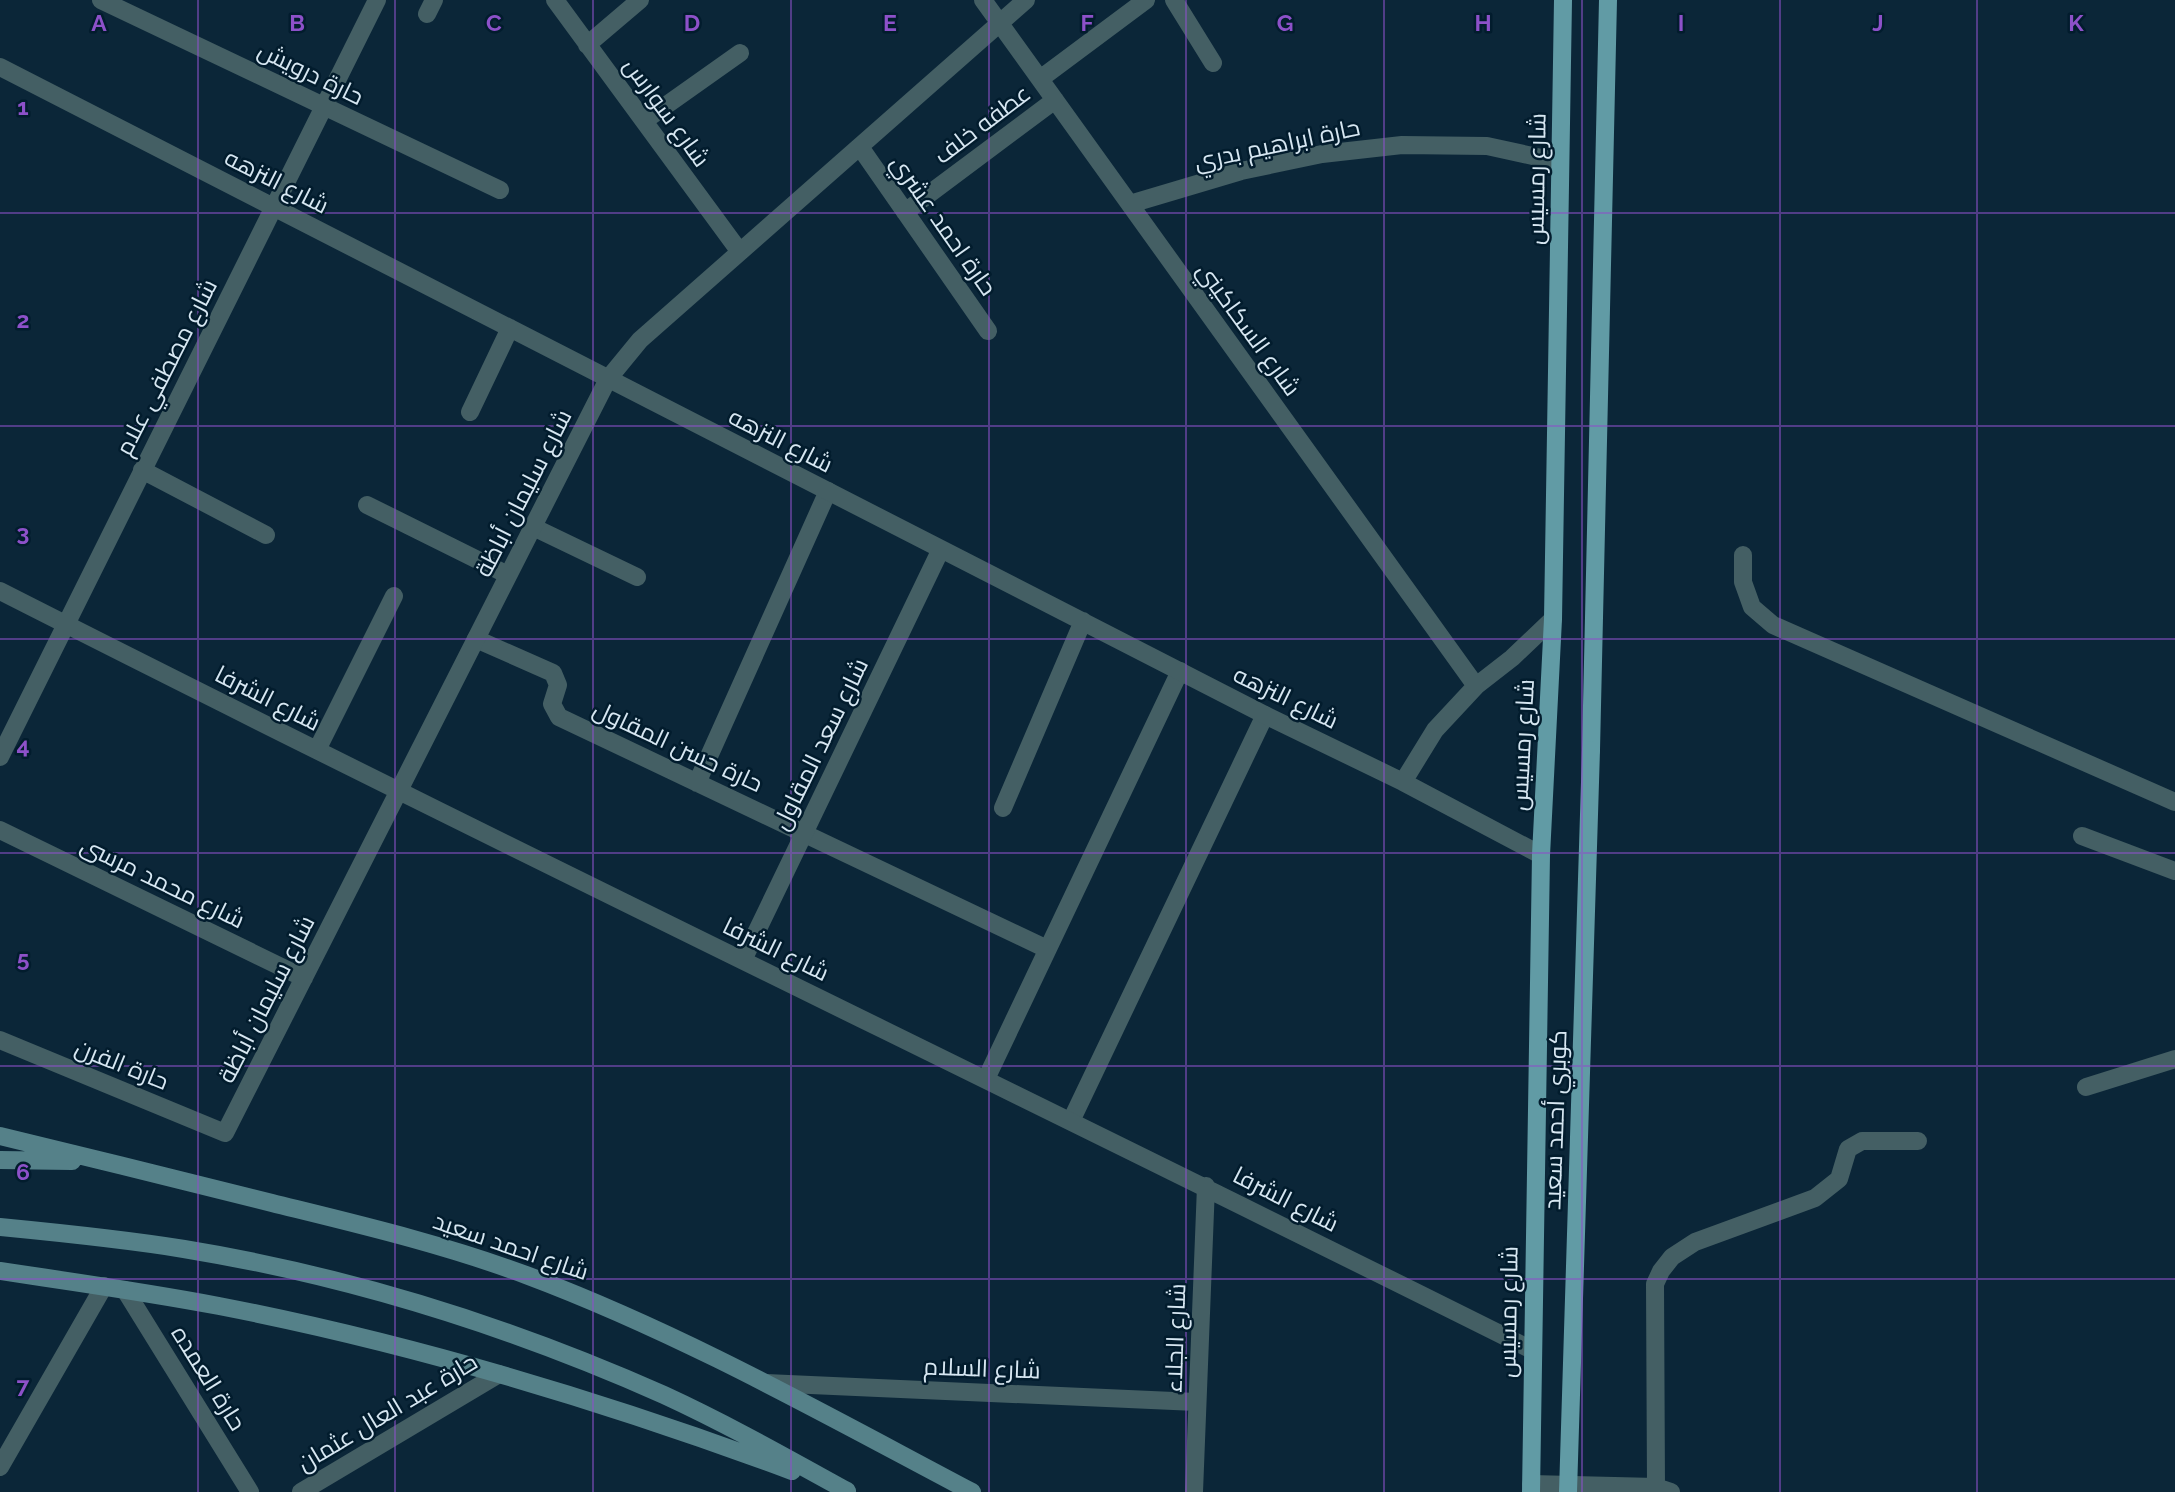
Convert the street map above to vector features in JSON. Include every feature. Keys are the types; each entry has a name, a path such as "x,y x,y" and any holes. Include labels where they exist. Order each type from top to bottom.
{"main road":[{"name":"شارع رمسيس","path":"1531,1488 1541,855 1553,620 1563,0"},
{"name":"كوبري أحمد سعيد","path":"1568,1492 1591,750 1608,0"},
{"name":"شارع احمد سعيد","path":"0,1136 365,1226 463,1254 595,1302 664,1332 972,1492"},
{"path":"0,1160 103,1161"},
{"path":"0,1227 92,1236 277,1267 376,1291 474,1321 571,1356 665,1396 757,1441 848,1491"},
{"path":"0,1271 221,1307 361,1338 499,1374 636,1415 848,1491"}],"street":[{"name":"حارة درويش","path":"101,0 500,190"},
{"name":"شارع مصطفي علام","path":"0,757 377,0"},
{"name":"شارع سوارس","path":"555,0 740,252"},
{"path":"587,45 640,0"},
{"name":"شارع السكاكيني","path":"983,0 1476,686"},
{"name":"شارع سليمان أباظة","path":"225,1133 608,379 640,340 1026,0"},
{"path":"1040,79 1146,0"},
{"path":"1174,0 1213,63"},
{"path":"644,121 740,53"},
{"name":"شارع النزهه","path":"0,67 1265,715 1404,782 1541,855"},
{"name":"عطفه خلف","path":"905,212 1055,100"},
{"name":"حارة ابراهيم بدري","path":"1130,204 1255,169 1322,154 1402,145 1487,146 1560,162"},
{"name":"حارة احمد عشري","path":"860,147 988,331"},
{"path":"470,412 510,328"},
{"path":"142,470 266,535"},
{"path":"697,783 828,491"},
{"path":"367,505 508,575"},
{"path":"533,527 637,577"},
{"name":"شارع سعد المقاول","path":"743,960 941,548"},
{"path":"1743,555 1743,582 1752,607 1773,625 2175,802"},
{"name":"شارع الشرفا","path":"0,591 398,792 1206,1186 1532,1350"},
{"path":"317,750 394,596"},
{"path":"1404,782 1435,730 1476,686 1512,658 1553,620"},
{"path":"1003,808 1083,621"},
{"name":"حارة حسن المقاول","path":"476,639 553,673 558,685 552,704 559,717 1047,950"},
{"path":"986,1079 1180,671"},
{"path":"1072,1121 1265,715"},
{"name":"شارع محمد مرسى","path":"0,830 304,978"},
{"path":"2082,836 2175,872"},
{"name":"حارة الفرن","path":"0,1040 225,1133"},
{"path":"2086,1087 2175,1059"},
{"path":"1531,1488 1663,1490 1656,1284 1661,1270 1672,1257 1695,1242 1815,1198 1839,1179 1848,1149 1863,1141 1918,1141"},
{"name":"شارع الجلاء","path":"1194,1492 1206,1186"},
{"path":"0,1467 104,1286"},
{"name":"حارة العمده","path":"125,1290 250,1492"},
{"name":"حارة عبد العال عثمان","path":"301,1492 499,1374"},
{"name":"شارع السلام","path":"765,1383 1196,1402"}]}
